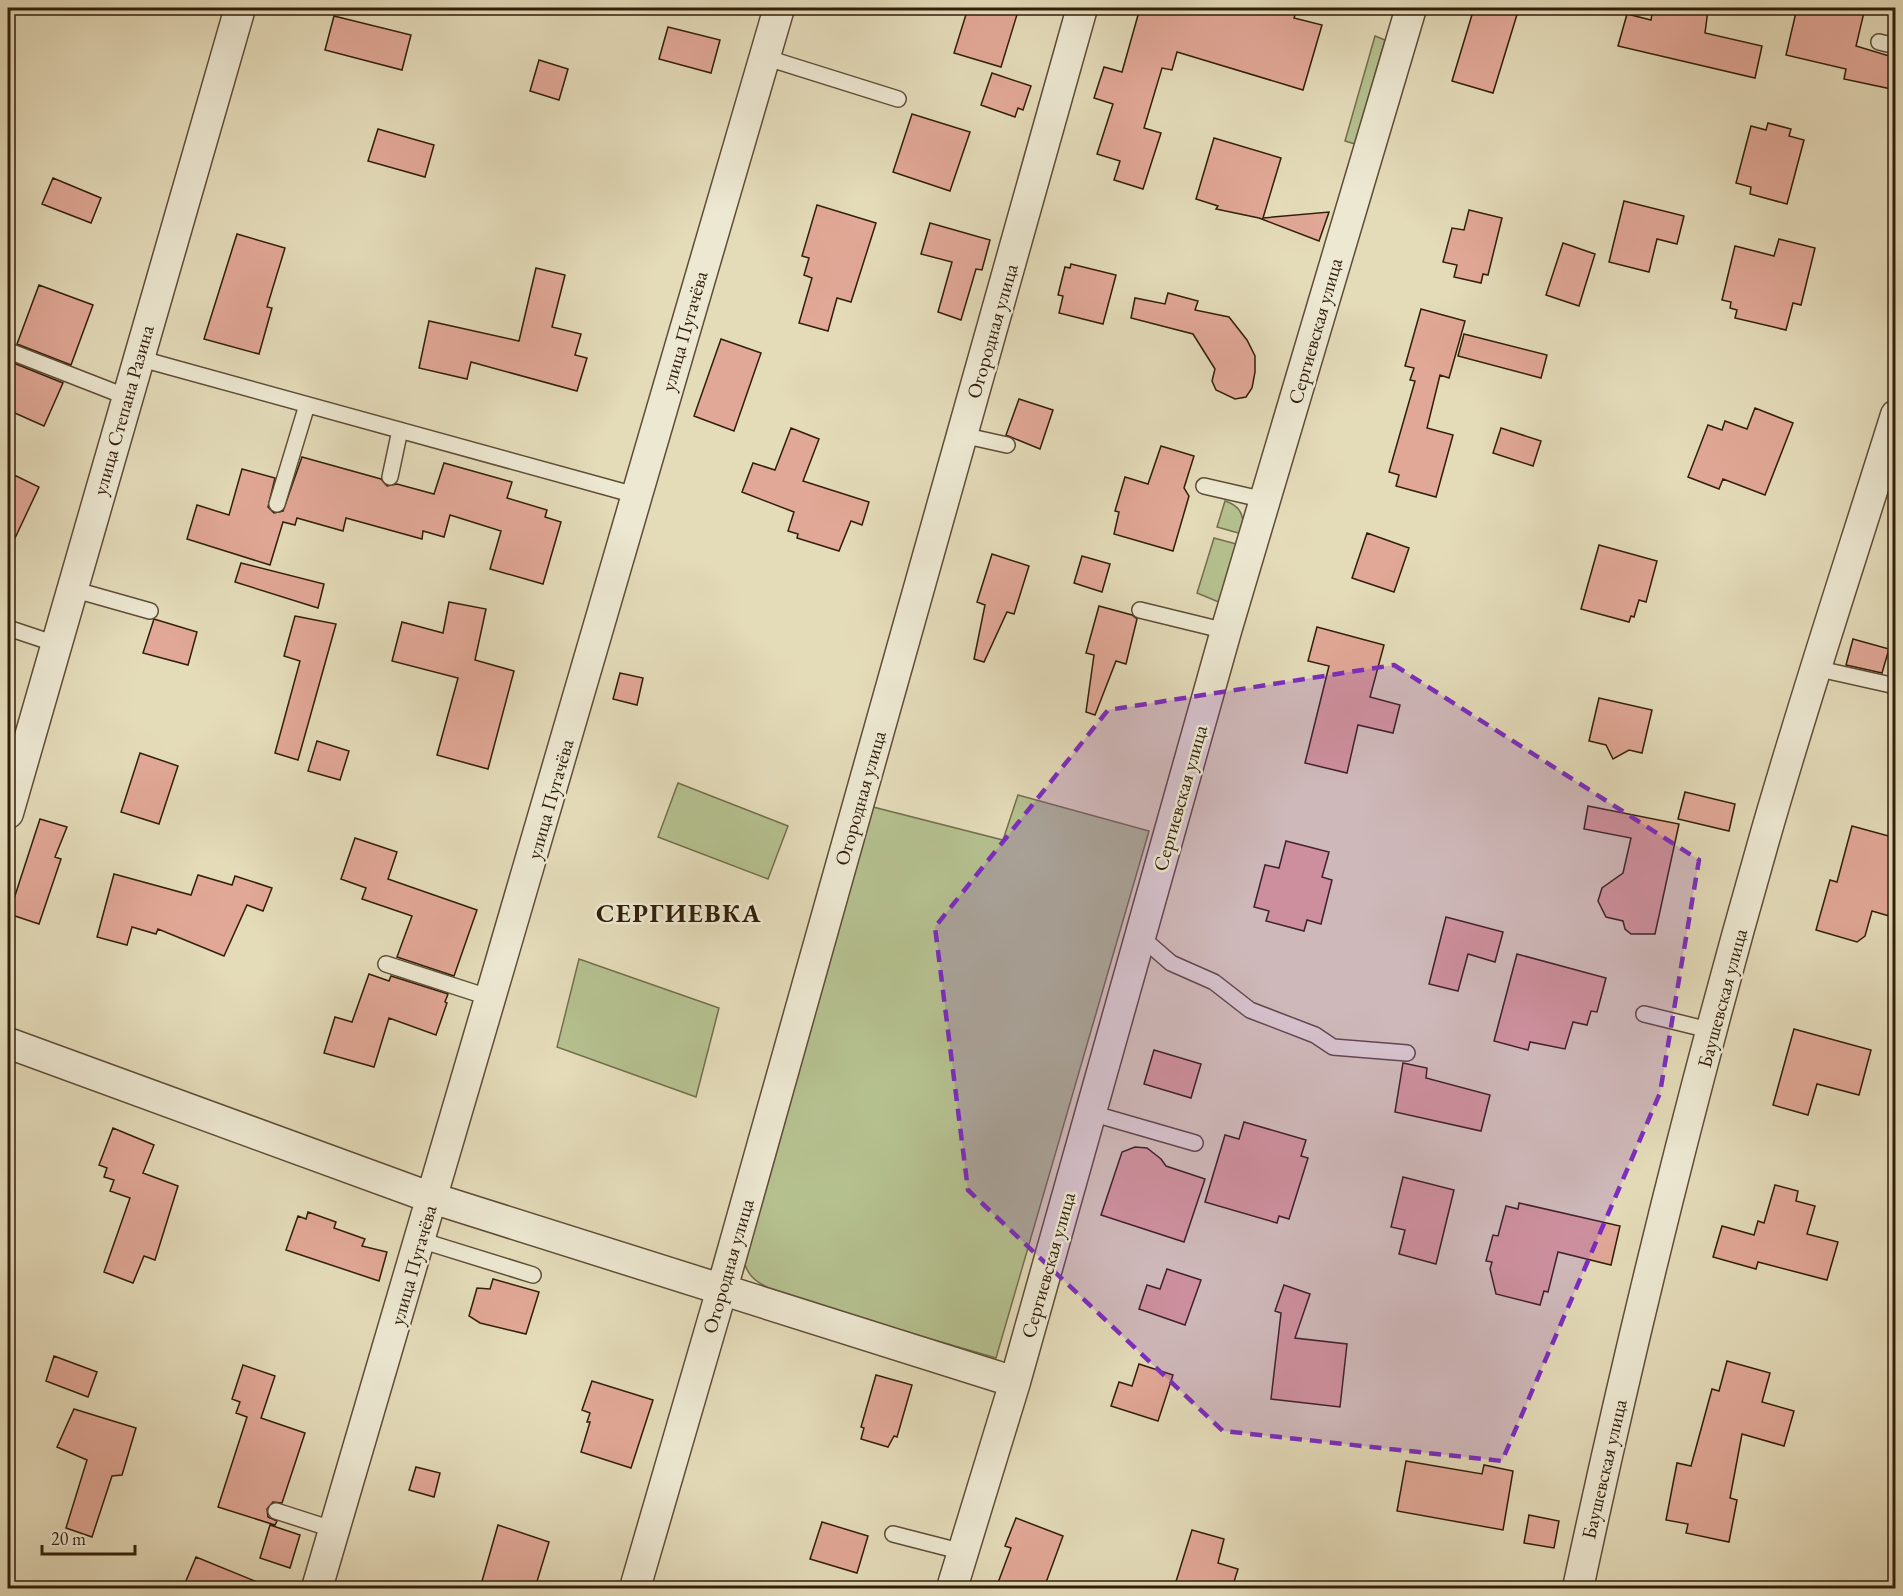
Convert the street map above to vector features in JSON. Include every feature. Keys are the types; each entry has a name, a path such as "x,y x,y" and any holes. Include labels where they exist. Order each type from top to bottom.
{"street":[{"name":"улица Степана Разина","path":"8,813 126,397 240,8"},
{"name":"улица Пугачёва","path":"317,1588 585,679 636,495 779,8"},
{"name":"Огородная улица","path":"635,1588 722,1289 1082,8"},
{"name":"Сергиевская улица","path":"952,1588 1015,1382 1226,631 1411,8"},
{"name":"Баушевская улица","path":"1578,1588 1630,1356 1762,848 1815,668 1896,415"},
{"path":"8,1043 432,1198 1015,1382"}],"lane":[{"path":"1879,42 1896,46"},
{"path":"764,57 898,99"},
{"path":"9,351 126,397"},
{"path":"138,358 636,495"},
{"path":"277,504 308,405"},
{"path":"390,477 400,430"},
{"path":"962,435 1007,445"},
{"path":"1204,486 1265,500"},
{"path":"72,589 150,610"},
{"path":"1140,610 1226,631"},
{"path":"8,628 56,644"},
{"path":"1815,668 1891,685"},
{"path":"1141,937 1171,963 1214,982 1251,1010 1315,1035 1333,1047 1407,1053"},
{"path":"386,964 491,998"},
{"path":"1644,1014 1713,1031"},
{"path":"1091,1113 1195,1143"},
{"path":"420,1240 533,1275"},
{"path":"276,1511 335,1530"},
{"path":"893,1534 963,1552"}],"highlighted area":[{"path":"1394,665 1699,860 1660,1093 1502,1461 1223,1431 968,1190 935,927 1108,710"}],"green space":[{"path":"1375,36 1385,40 1355,144 1345,141"},
{"path":"1225,501 1239,509 1243,523 1242,534 1217,527"},
{"path":"1214,538 1240,545 1221,603 1197,593"},
{"path":"678,783 788,826 768,879 658,837"},
{"path":"1018,795 1149,831 996,1358 781,1295 751,1276 742,1254 809,1036 873,807 1003,840"},
{"path":"579,959 719,1008 696,1097 557,1047"}],"building":[{"path":"968,8 1019,8 1001,67 954,53"},
{"path":"1140,8 1280,8 1296,12 1294,18 1322,25 1303,90 1177,52 1172,70 1162,68 1144,128 1161,133 1143,189 1114,180 1120,161 1097,154 1113,104 1094,98 1104,67 1122,72"},
{"path":"1474,8 1519,8 1493,93 1452,81"},
{"path":"1653,8 1708,10 1705,33 1762,46 1755,78 1618,46 1627,14 1651,20"},
{"path":"1797,8 1865,8 1856,46 1896,58 1896,90 1844,79 1846,69 1786,55"},
{"path":"334,16 411,35 402,70 325,50"},
{"path":"668,27 720,40 711,73 659,59"},
{"path":"539,60 568,69 559,100 530,91"},
{"path":"992,73 1031,86 1023,110 1018,108 1015,117 981,105"},
{"path":"912,114 970,132 950,191 893,172"},
{"path":"1768,123 1791,129 1789,136 1804,140 1787,204 1750,194 1751,187 1736,183 1751,126 1766,130"},
{"path":"378,129 434,145 425,177 368,161"},
{"path":"1214,138 1281,158 1263,218 1329,212 1319,241 1259,218 1216,209 1218,206 1196,199"},
{"path":"53,178 101,198 91,223 42,204"},
{"path":"1624,201 1684,216 1677,244 1657,239 1649,272 1609,262"},
{"path":"817,205 876,223 851,302 837,298 828,331 799,323 812,278 804,275 809,258 802,256"},
{"path":"1469,210 1502,218 1488,275 1483,274 1481,283 1454,277 1457,265 1443,262 1452,228 1464,230"},
{"path":"930,223 990,240 982,270 976,269 961,320 938,312 952,262 921,254"},
{"path":"237,234 285,248 267,307 272,308 259,354 204,339"},
{"path":"1779,239 1815,248 1801,305 1793,303 1786,330 1735,318 1737,310 1730,308 1731,302 1722,300 1735,246 1774,256"},
{"path":"1563,243 1595,254 1579,306 1546,295"},
{"path":"1071,264 1116,275 1103,324 1059,313 1063,296 1058,295 1065,267 1070,268"},
{"path":"536,268 565,275 552,327 581,334 575,355 587,358 577,391 471,362 467,379 419,368 429,321 519,341"},
{"path":"39,285 93,305 71,365 17,344"},
{"path":"1168,293 1198,301 1195,310 1229,317 1247,340 1255,356 1255,372 1252,388 1246,397 1235,399 1216,390 1212,381 1215,369 1193,334 1131,318 1135,298 1165,304"},
{"path":"1421,309 1465,321 1449,378 1440,375 1427,428 1453,435 1436,497 1396,486 1399,475 1389,472 1415,381 1410,380 1414,368 1405,366"},
{"path":"1464,334 1547,355 1541,378 1458,356"},
{"path":"721,339 761,353 734,431 694,416"},
{"path":"11,362 63,383 44,426 8,410 8,371"},
{"path":"1019,399 1053,410 1040,449 1006,435"},
{"path":"1755,408 1793,423 1765,495 1723,479 1719,489 1688,477 1708,425 1722,430 1725,421 1747,429"},
{"path":"791,428 819,439 803,481 869,502 862,525 851,521 839,551 797,538 798,534 788,531 794,512 742,492 753,463 775,470"},
{"path":"1501,428 1541,441 1533,466 1493,453"},
{"path":"1161,446 1194,456 1184,488 1189,496 1173,551 1114,534 1119,512 1115,511 1125,477 1148,484"},
{"path":"302,457 381,479 387,486 397,484 434,494 444,463 512,482 507,498 547,510 545,517 561,522 543,584 490,569 501,531 450,515 444,537 423,531 422,539 346,518 343,531 297,518 295,525 283,522 270,565 187,539 197,505 229,515 242,469 275,478 268,507 274,513 283,511"},
{"path":"8,472 39,487 8,553"},
{"path":"1367,533 1409,548 1394,592 1352,578"},
{"path":"1599,545 1657,561 1646,602 1639,600 1634,617 1631,616 1629,622 1581,609"},
{"path":"992,554 1029,566 1014,614 1007,612 984,662 974,659 985,605 977,602"},
{"path":"1082,556 1110,564 1102,592 1074,583"},
{"path":"241,563 324,584 318,608 235,582"},
{"path":"449,602 486,609 475,660 514,671 488,769 437,755 458,678 392,661 402,622 443,633"},
{"path":"1099,606 1132,615 1137,619 1126,664 1116,661 1095,715 1086,712 1094,655 1086,653"},
{"path":"295,616 336,624 298,760 275,753 300,661 284,656"},
{"path":"154,619 197,632 188,665 143,653"},
{"path":"1317,627 1384,645 1370,697 1400,705 1393,733 1358,725 1347,773 1305,763 1329,666 1308,661"},
{"path":"1853,639 1889,649 1882,673 1846,665"},
{"path":"620,673 643,678 637,705 613,699"},
{"path":"1599,698 1652,710 1642,753 1629,750 1613,759 1606,745 1589,741"},
{"path":"317,741 349,751 340,780 308,771"},
{"path":"140,753 178,766 159,824 121,812"},
{"path":"1685,792 1735,804 1729,831 1678,819"},
{"path":"1588,806 1679,824 1655,934 1631,934 1625,929 1623,921 1606,917 1598,901 1602,888 1623,873 1631,838 1584,829"},
{"path":"40,819 67,827 55,857 61,859 39,924 9,914"},
{"path":"1852,826 1896,838 1896,918 1872,911 1865,936 1857,942 1816,930 1830,880 1837,882"},
{"path":"355,838 397,852 388,879 477,910 454,976 397,957 412,916 362,899 366,888 341,879"},
{"path":"1286,841 1329,852 1322,877 1332,880 1321,924 1307,920 1304,931 1266,921 1269,911 1254,907 1265,865 1279,868"},
{"path":"114,874 191,895 198,875 232,885 235,876 272,888 263,911 247,905 224,956 158,929 156,934 132,927 127,945 97,937"},
{"path":"1446,917 1503,932 1495,962 1468,954 1458,991 1429,984"},
{"path":"1517,954 1606,978 1597,1012 1591,1011 1587,1025 1573,1022 1565,1049 1530,1042 1528,1050 1494,1041"},
{"path":"369,974 389,981 391,976 448,994 436,1035 389,1018 374,1067 324,1053 335,1017 352,1022"},
{"path":"1794,1029 1871,1050 1859,1095 1817,1084 1808,1115 1773,1105"},
{"path":"1154,1050 1201,1064 1191,1098 1144,1084"},
{"path":"1403,1063 1427,1068 1426,1078 1490,1095 1481,1131 1395,1112"},
{"path":"1244,1122 1306,1140 1301,1156 1308,1158 1289,1219 1279,1216 1277,1223 1205,1202 1225,1135 1239,1139"},
{"path":"113,1128 154,1145 143,1173 178,1186 155,1260 144,1256 133,1283 104,1272 130,1198 110,1191 114,1180 104,1177 107,1168 99,1165"},
{"path":"1135,1147 1147,1148 1166,1166 1205,1179 1184,1242 1101,1215 1122,1152"},
{"path":"1403,1177 1454,1190 1436,1264 1399,1254 1405,1230 1391,1227"},
{"path":"1775,1185 1798,1191 1796,1201 1815,1206 1807,1234 1838,1242 1827,1280 1758,1262 1756,1269 1713,1257 1722,1226 1754,1235 1758,1221 1764,1223"},
{"path":"1519,1203 1620,1226 1611,1265 1558,1252 1548,1292 1544,1291 1540,1305 1496,1294 1490,1269 1492,1262 1486,1261 1493,1235 1498,1236 1506,1206 1518,1209"},
{"path":"308,1212 336,1222 334,1228 365,1239 362,1246 387,1252 379,1281 286,1250 298,1216 306,1219"},
{"path":"1167,1269 1201,1280 1185,1325 1139,1309 1147,1285 1160,1289"},
{"path":"493,1279 539,1292 526,1334 480,1323 469,1316 477,1288 490,1289"},
{"path":"1284,1285 1310,1294 1295,1338 1347,1344 1340,1407 1271,1399 1281,1313 1275,1311"},
{"path":"54,1356 97,1372 88,1397 46,1381"},
{"path":"1727,1361 1770,1373 1762,1402 1794,1411 1784,1446 1742,1434 1730,1498 1737,1500 1729,1542 1686,1533 1688,1524 1666,1520 1677,1463 1691,1466 1712,1389 1719,1391"},
{"path":"1139,1364 1173,1375 1158,1421 1111,1406 1119,1382 1132,1386"},
{"path":"243,1365 275,1376 261,1418 305,1433 282,1503 273,1502 267,1509 268,1517 277,1521 275,1525 218,1507 247,1417 236,1413 240,1402 232,1399"},
{"path":"876,1375 912,1385 897,1437 894,1436 888,1447 861,1439 864,1428 861,1427"},
{"path":"592,1381 653,1400 631,1468 581,1452 590,1422 587,1422 590,1413 582,1410"},
{"path":"74,1409 136,1428 122,1475 112,1476 92,1537 66,1528 87,1460 57,1447"},
{"path":"1406,1461 1482,1474 1484,1465 1513,1471 1503,1530 1397,1511"},
{"path":"416,1467 440,1473 434,1497 409,1490"},
{"path":"1529,1515 1559,1521 1554,1548 1524,1543"},
{"path":"1016,1518 1063,1536 1044,1588 996,1588 1011,1548 1005,1546"},
{"path":"822,1522 868,1536 857,1573 810,1559"},
{"path":"270,1525 300,1535 290,1568 260,1558"},
{"path":"498,1525 549,1542 535,1588 480,1588"},
{"path":"1192,1530 1224,1539 1218,1563 1238,1569 1232,1588 1174,1588"},
{"path":"196,1557 272,1588 183,1588"}],"district":[{"name":"СЕРГИЕВКА","path":"679,913"}]}
